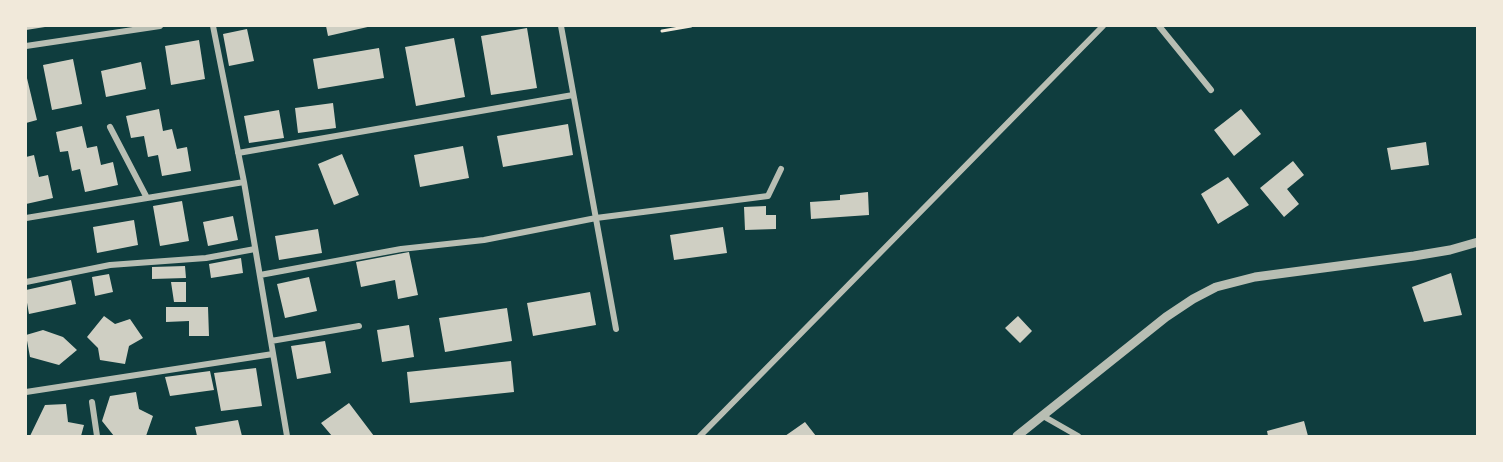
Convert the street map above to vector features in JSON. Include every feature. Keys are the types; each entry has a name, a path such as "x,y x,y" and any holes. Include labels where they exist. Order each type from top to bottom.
{"street":[{"path":"26,46 160,26"},
{"path":"213,26 244,182 287,436"},
{"path":"561,26 616,329"},
{"path":"700,436 1103,26"},
{"path":"1159,26 1211,90"},
{"path":"238,153 573,95"},
{"path":"111,127 147,198"},
{"path":"260,275 401,249 484,240 596,218 768,196 781,169"},
{"path":"26,218 244,182"},
{"path":"1017,436 1166,317 1216,287 1255,277 1414,256 1478,242"},
{"path":"26,282 111,265 206,258 255,249"},
{"path":"271,341 359,326"},
{"path":"26,392 273,354"},
{"path":"92,402 97,436"},
{"path":"1042,416 1078,436"}],"path":[{"path":"662,31 691,26"}],"building":[{"path":"26,26 45,26 45,27 26,30"},
{"path":"326,26 372,26 328,36"},
{"path":"527,28 537,88 491,95 481,36"},
{"path":"247,29 254,61 229,66 223,34"},
{"path":"454,38 465,97 416,106 405,47"},
{"path":"199,40 205,79 171,85 165,46"},
{"path":"379,48 384,78 318,89 313,59"},
{"path":"73,59 82,104 52,110 43,65"},
{"path":"141,62 146,89 106,97 101,71"},
{"path":"26,74 37,120 26,123"},
{"path":"333,103 336,128 298,133 295,108"},
{"path":"159,109 163,131 172,129 177,149 187,147 191,171 162,176 158,155 148,157 144,136 131,138 126,116"},
{"path":"1241,109 1261,134 1234,156 1214,130"},
{"path":"279,110 284,138 249,143 244,116"},
{"path":"568,124 573,155 503,167 497,136"},
{"path":"82,126 87,148 97,146 101,165 113,162 118,185 85,192 80,169 72,171 68,151 60,152 56,132"},
{"path":"1426,142 1429,165 1391,170 1387,148"},
{"path":"463,146 469,178 420,187 414,155"},
{"path":"342,154 359,195 334,205 318,164"},
{"path":"34,155 39,177 48,175 53,198 26,204 26,157"},
{"path":"1293,161 1304,175 1287,189 1299,204 1284,217 1260,188"},
{"path":"1228,177 1249,205 1218,224 1201,194"},
{"path":"868,192 869,215 811,219 810,202 840,200 840,195"},
{"path":"182,201 189,241 160,246 153,206"},
{"path":"766,206 766,215 776,215 776,229 745,230 744,207"},
{"path":"233,216 238,240 208,246 203,222"},
{"path":"134,220 138,245 97,253 93,227"},
{"path":"723,227 727,253 674,260 670,235"},
{"path":"318,229 322,253 279,260 275,236"},
{"path":"409,252 418,295 398,299 395,280 361,287 356,262"},
{"path":"241,258 243,273 211,278 209,264"},
{"path":"185,266 186,278 152,279 152,267"},
{"path":"1451,273 1462,315 1424,322 1412,287"},
{"path":"109,274 113,292 95,296 92,277"},
{"path":"309,277 317,311 285,318 277,284"},
{"path":"71,280 76,304 29,314 26,290"},
{"path":"171,282 186,282 186,302 174,302"},
{"path":"590,292 596,325 533,336 527,303"},
{"path":"166,307 208,307 209,336 189,336 189,321 166,322"},
{"path":"507,308 512,341 445,352 439,318"},
{"path":"104,316 115,324 130,319 143,338 129,346 125,364 100,360 98,348 87,337"},
{"path":"1018,316 1032,331 1020,343 1005,328"},
{"path":"409,325 414,357 382,362 377,330"},
{"path":"43,330 63,337 77,350 59,365 30,357 26,335"},
{"path":"325,341 331,373 297,379 291,346"},
{"path":"511,361 514,392 410,403 407,372"},
{"path":"256,368 262,406 221,411 214,373"},
{"path":"210,371 214,390 170,396 165,377"},
{"path":"136,392 139,409 153,416 146,436 114,436 102,421 110,396"},
{"path":"349,403 374,436 332,436 321,423"},
{"path":"66,404 68,422 84,425 81,436 30,436 45,405"},
{"path":"238,420 242,436 197,436 195,427"},
{"path":"1304,421 1308,436 1268,436 1267,431"},
{"path":"805,422 816,436 785,436"}]}
